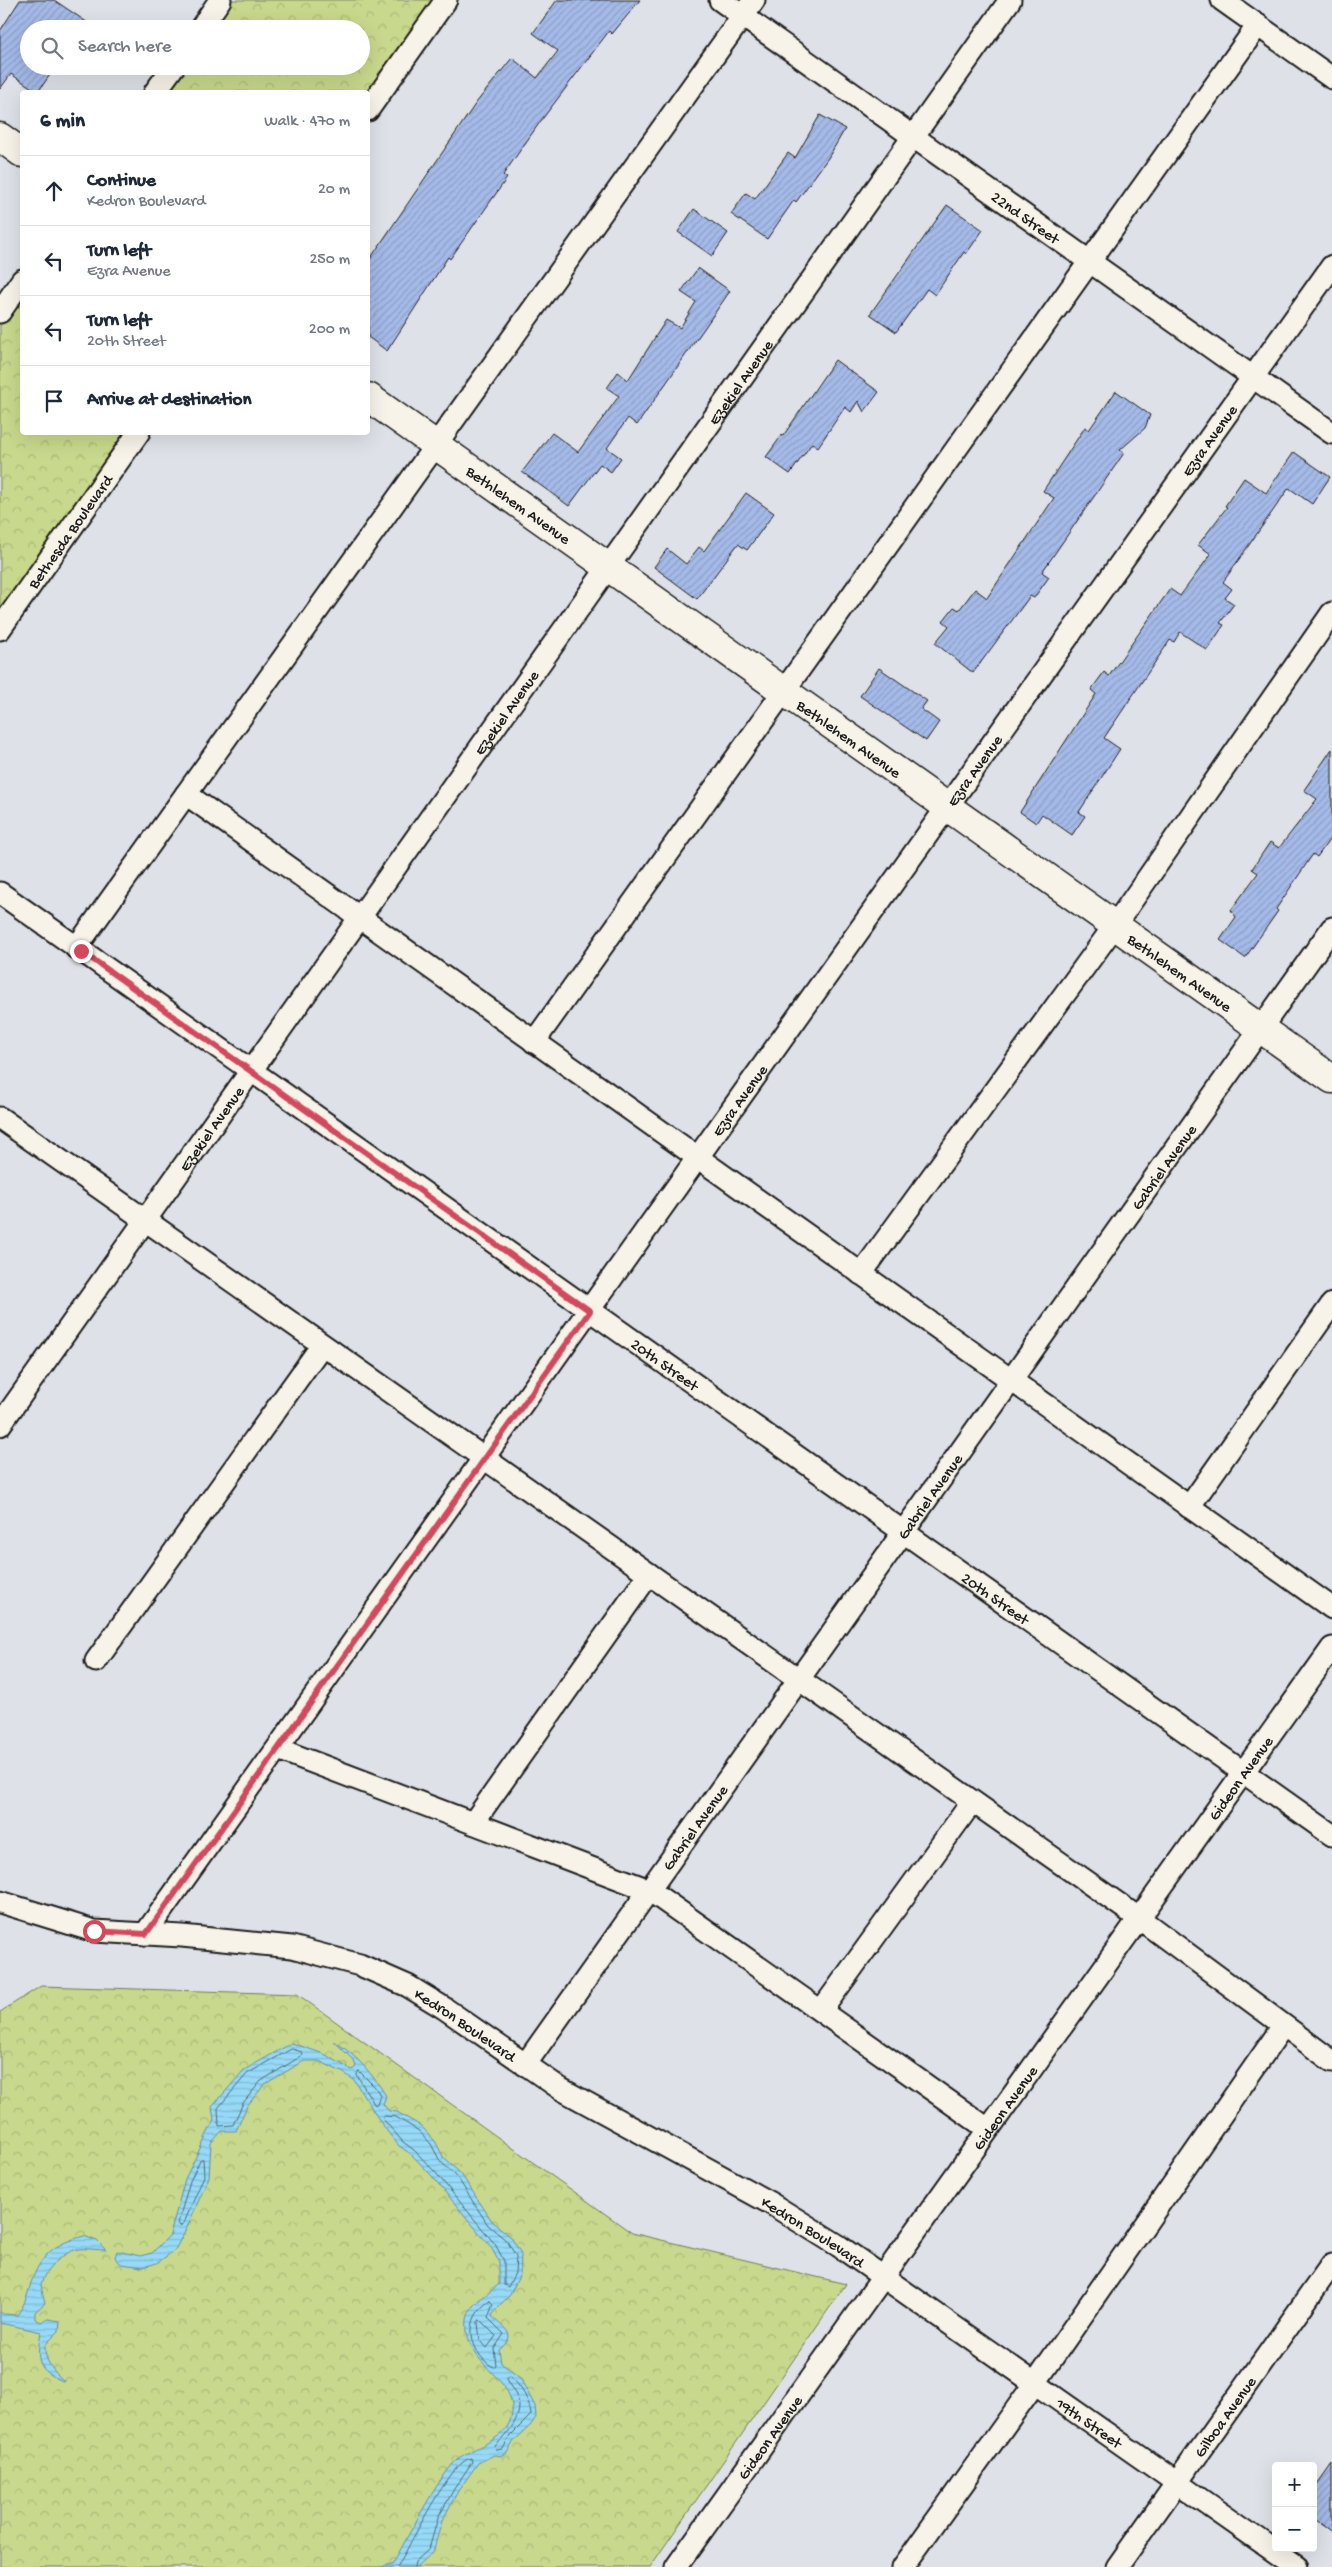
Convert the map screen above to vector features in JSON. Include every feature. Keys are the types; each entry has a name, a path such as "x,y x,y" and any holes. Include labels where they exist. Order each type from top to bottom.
{"main road":[{"path":"0,137 20,152"},
{"name":"Bethlehem Avenue","path":"370,398 1332,1079"}],"street":[{"path":"206,20 220,0"},
{"path":"370,107 446,0"},
{"name":"22nd Street","path":"720,0 748,8 914,137 1332,433"},
{"name":"Ezekiel Avenue","path":"0,1425 1010,0"},
{"path":"1222,0 1332,78"},
{"path":"76,948 748,8"},
{"path":"534,1042 1088,260 1258,25"},
{"path":"156,90 167,75"},
{"name":"Ezra Avenue","path":"146,1934 1332,266"},
{"path":"0,312 20,283"},
{"name":"Bethesda Boulevard","path":"0,629 137,435"},
{"path":"862,1274 1115,925 1332,613"},
{"path":"186,794 1332,1608"},
{"name":"20th Street","path":"0,893 1332,1835"},
{"name":"Gabriel Avenue","path":"525,2065 902,1531 1332,928"},
{"path":"0,1118 1140,1919 1332,2061"},
{"path":"1189,1507 1332,1304"},
{"path":"96,1661 322,1344"},
{"path":"474,1823 649,1574"},
{"name":"Gideon Avenue","path":"676,2567 1332,1648"},
{"path":"278,1749 648,1890 988,2129"},
{"path":"821,2011 972,1802"},
{"name":"Kedron Boulevard","path":"0,1902 94,1931 292,1947 360,1965 408,1986 444,2008 561,2089 770,2202 883,2277"},
{"path":"903,2567 1283,2026"},
{"name":"Gilboa Avenue","path":"1117,2567 1332,2264"},
{"name":"19th Street","path":"883,2277 1297,2567"}],"green space":[{"path":"220,0 446,0 370,90 156,90 167,75 370,75 370,20 206,20"},
{"path":"20,283 20,435 137,435 0,627 0,312"},
{"path":"41,1986 297,1994 632,2233 846,2284 650,2567 0,2567 0,2012"}],"water":[{"path":"334,2041 350,2052 370,2073 386,2096 383,2104 389,2111 397,2112 421,2126 435,2141 444,2158 461,2174 492,2221 511,2237 521,2254 520,2274 510,2295 495,2310 492,2316 505,2328 509,2335 505,2344 499,2350 501,2363 520,2378 535,2406 536,2417 531,2425 514,2441 507,2453 502,2456 494,2455 478,2463 458,2491 442,2521 433,2552 417,2567 381,2567 393,2563 433,2491 451,2466 466,2453 499,2436 510,2422 512,2413 511,2401 507,2391 476,2354 470,2344 467,2331 468,2315 473,2306 499,2284 499,2262 491,2247 431,2175 411,2154 399,2146 383,2126 354,2080 319,2061 304,2061 265,2084 247,2106 236,2131 222,2131 211,2143 209,2177 175,2250 157,2263 143,2267 121,2264 115,2257 117,2251 140,2256 152,2253 170,2235 185,2179 214,2120 212,2107 244,2070 292,2043 324,2054 352,2070 356,2067 354,2061"},
{"path":"84,2236 97,2241 106,2250 78,2249 61,2257 43,2279 41,2288 45,2303 35,2312 35,2319 41,2322 48,2319 60,2321 59,2331 45,2345 45,2351 50,2365 65,2382 48,2373 40,2363 41,2332 0,2323 0,2312 17,2315 25,2301 38,2266 43,2259 56,2247"}],"building":[{"path":"20,0 54,0 84,20 20,20 20,75 50,75 39,90 35,90 11,74 0,89 0,31"},
{"path":"557,0 640,0 612,34 609,31 540,122 503,175 507,178 450,259 448,257 387,351 370,338 370,259 476,103 512,58 537,78 558,51 533,33"},
{"path":"820,115 845,129 828,158 796,202 794,200 767,239 731,214 746,193 755,199 788,153 795,158"},
{"path":"947,205 983,230 966,254 964,252 935,295 927,289 896,332 870,314"},
{"path":"694,209 728,233 712,256 678,232"},
{"path":"698,268 730,291 637,425 628,418 607,448 621,458 611,472 600,464 569,506 522,472 552,433 578,452 619,396 607,388 618,372 628,380 666,320 680,328 696,302 681,292"},
{"path":"835,360 879,392 864,412 858,401 851,412 845,407 818,447 812,443 790,474 766,457 783,436"},
{"path":"1116,391 1150,415 1145,428 1120,450 1124,453 1042,572 1049,577 1034,598 1030,596 973,673 935,643 949,626 943,621 954,607 959,610 975,589 987,598 1054,498 1043,491 1085,427 1089,430"},
{"path":"1294,452 1330,477 1312,504 1289,488 1223,582 1232,589 1225,598 1234,604 1220,623 1224,625 1207,650 1180,632 1174,642 1170,640 1104,738 1120,749 1079,812 1085,816 1072,835 1042,814 1036,823 1020,812 1096,694 1091,690 1104,672 1109,676 1170,589 1180,596 1211,554 1198,545 1227,507 1225,506 1244,478 1266,493"},
{"path":"746,493 774,513 747,550 738,544 697,599 654,567 667,549 686,564 699,547 704,551"},
{"path":"879,668 927,701 921,709 939,722 926,741 860,696"},
{"path":"1332,749 1332,836 1317,857 1313,854 1276,909 1278,911 1245,958 1220,940 1236,917 1231,910 1258,873 1252,869 1270,842 1279,848 1317,799 1304,790"},
{"path":"1332,2464 1332,2532 1317,2522 1317,2485"}],"route":[{"path":"81,951 590,1311 146,1934 94,1931"}]}
